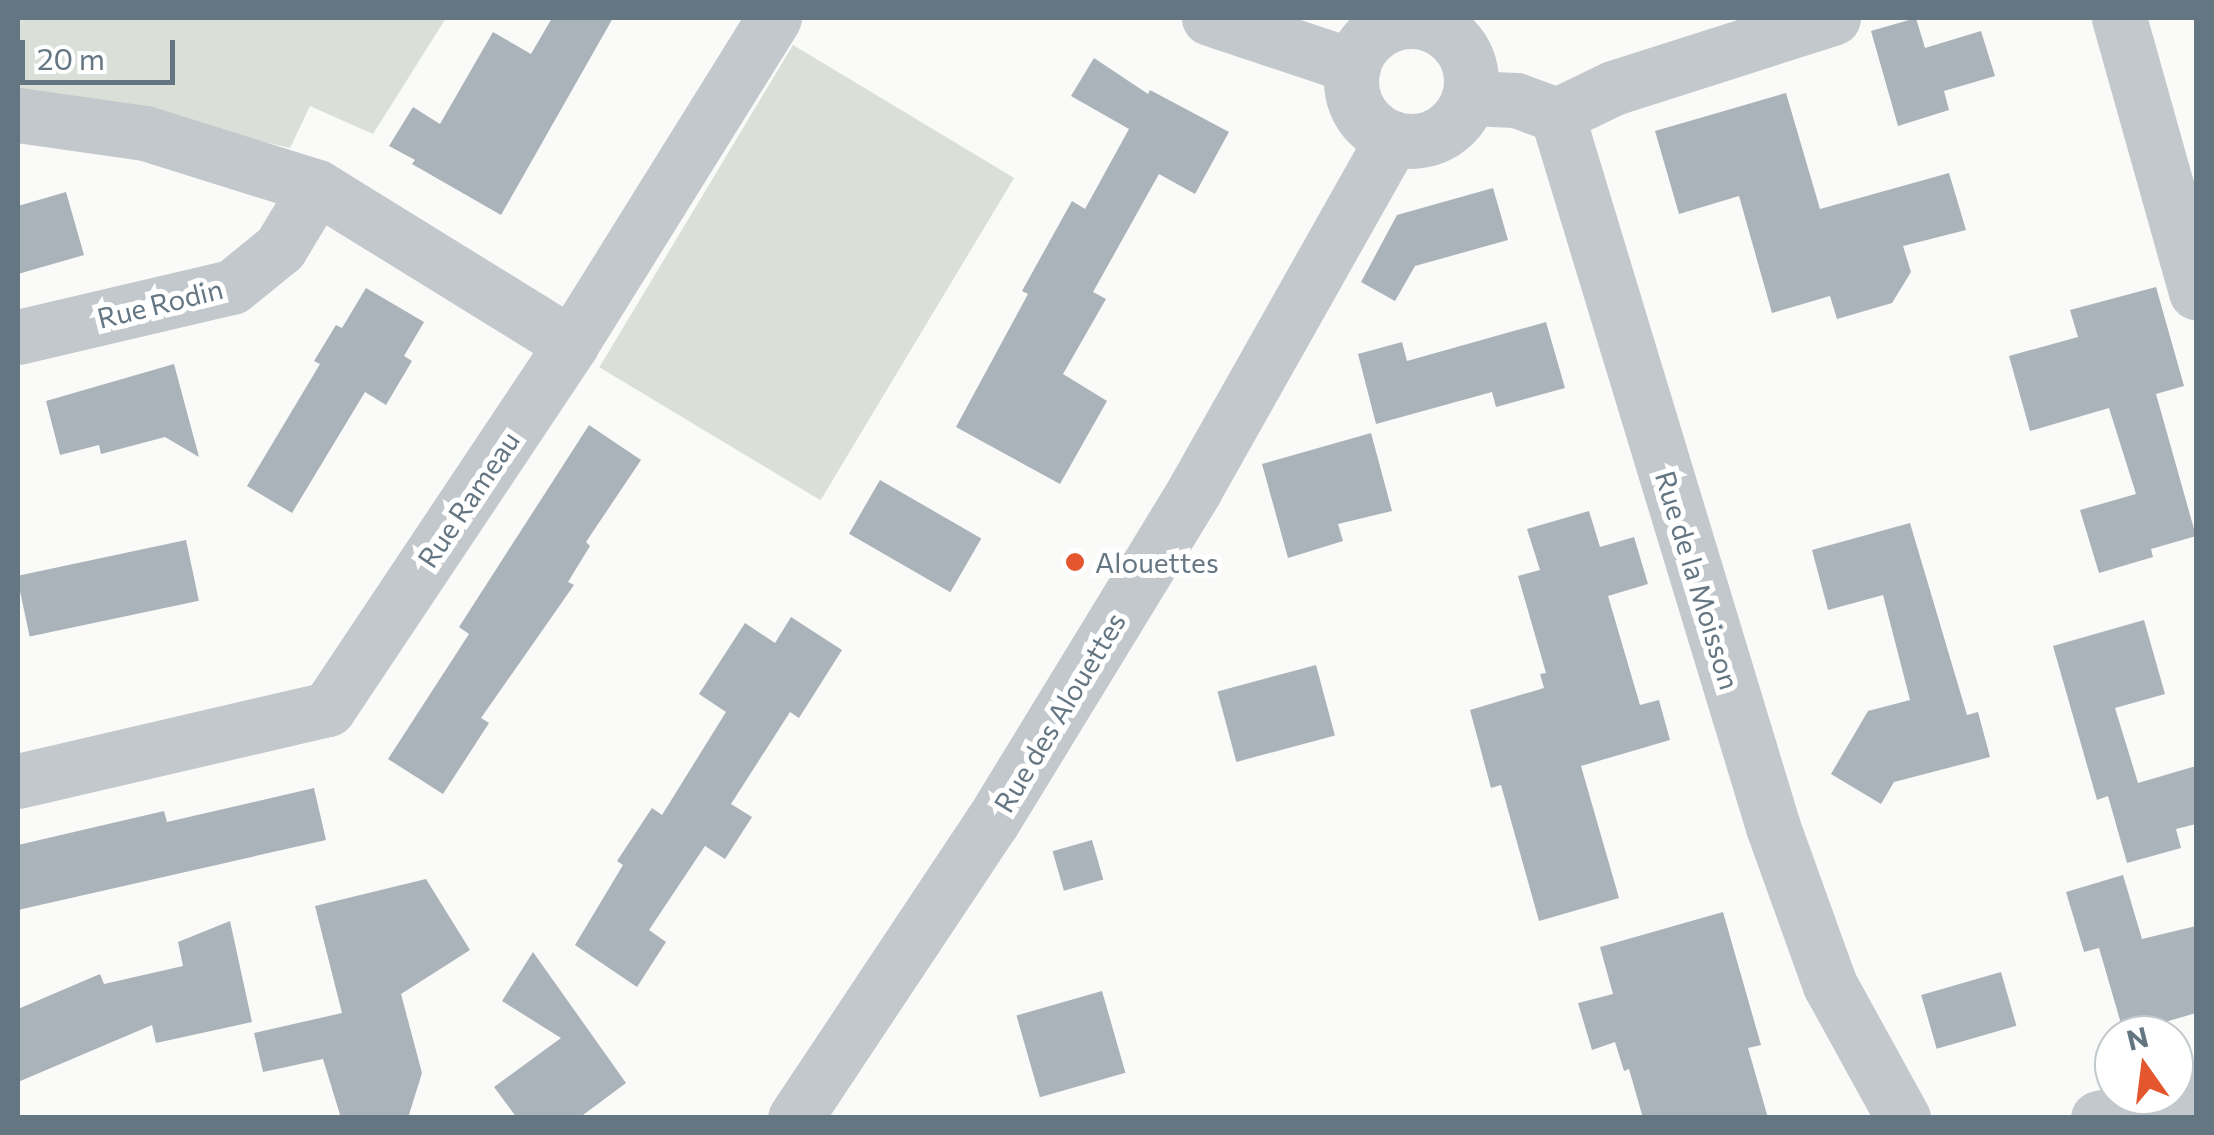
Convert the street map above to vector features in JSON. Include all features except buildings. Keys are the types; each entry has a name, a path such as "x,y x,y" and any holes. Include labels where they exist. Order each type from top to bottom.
{"street":[{"name":"Rue Rameau","path":"18,781 328,709 571,344 774,18"},
{"path":"1209,18 1353,66"},
{"path":"1469,98 1516,100 1557,115 1613,88 1833,18"},
{"path":"2120,18 2196,292"},
{"path":"1414,21 1435,22 1469,64 1469,98 1447,129 1412,142 1376,131 1354,102 1353,66 1376,33 1414,21"},
{"path":"18,115 145,133 318,187 571,344"},
{"name":"Rue de la Moisson","path":"1557,115 1773,827 1830,985 1902,1118"},
{"name":"Rue des Alouettes","path":"795,1118 1002,805 1195,489 1393,138"},
{"name":"Rue Rodin","path":"18,337 232,288 280,248 318,187"},
{"path":"2098,1118 2196,1095"}],"shaded area":[{"path":"18,18 446,18 373,134 310,106 290,148 144,115 18,98"},
{"path":"793,45 1014,178 820,500 599,367"}],"place":[{"name":"Alouettes","path":"1075,562"}]}
